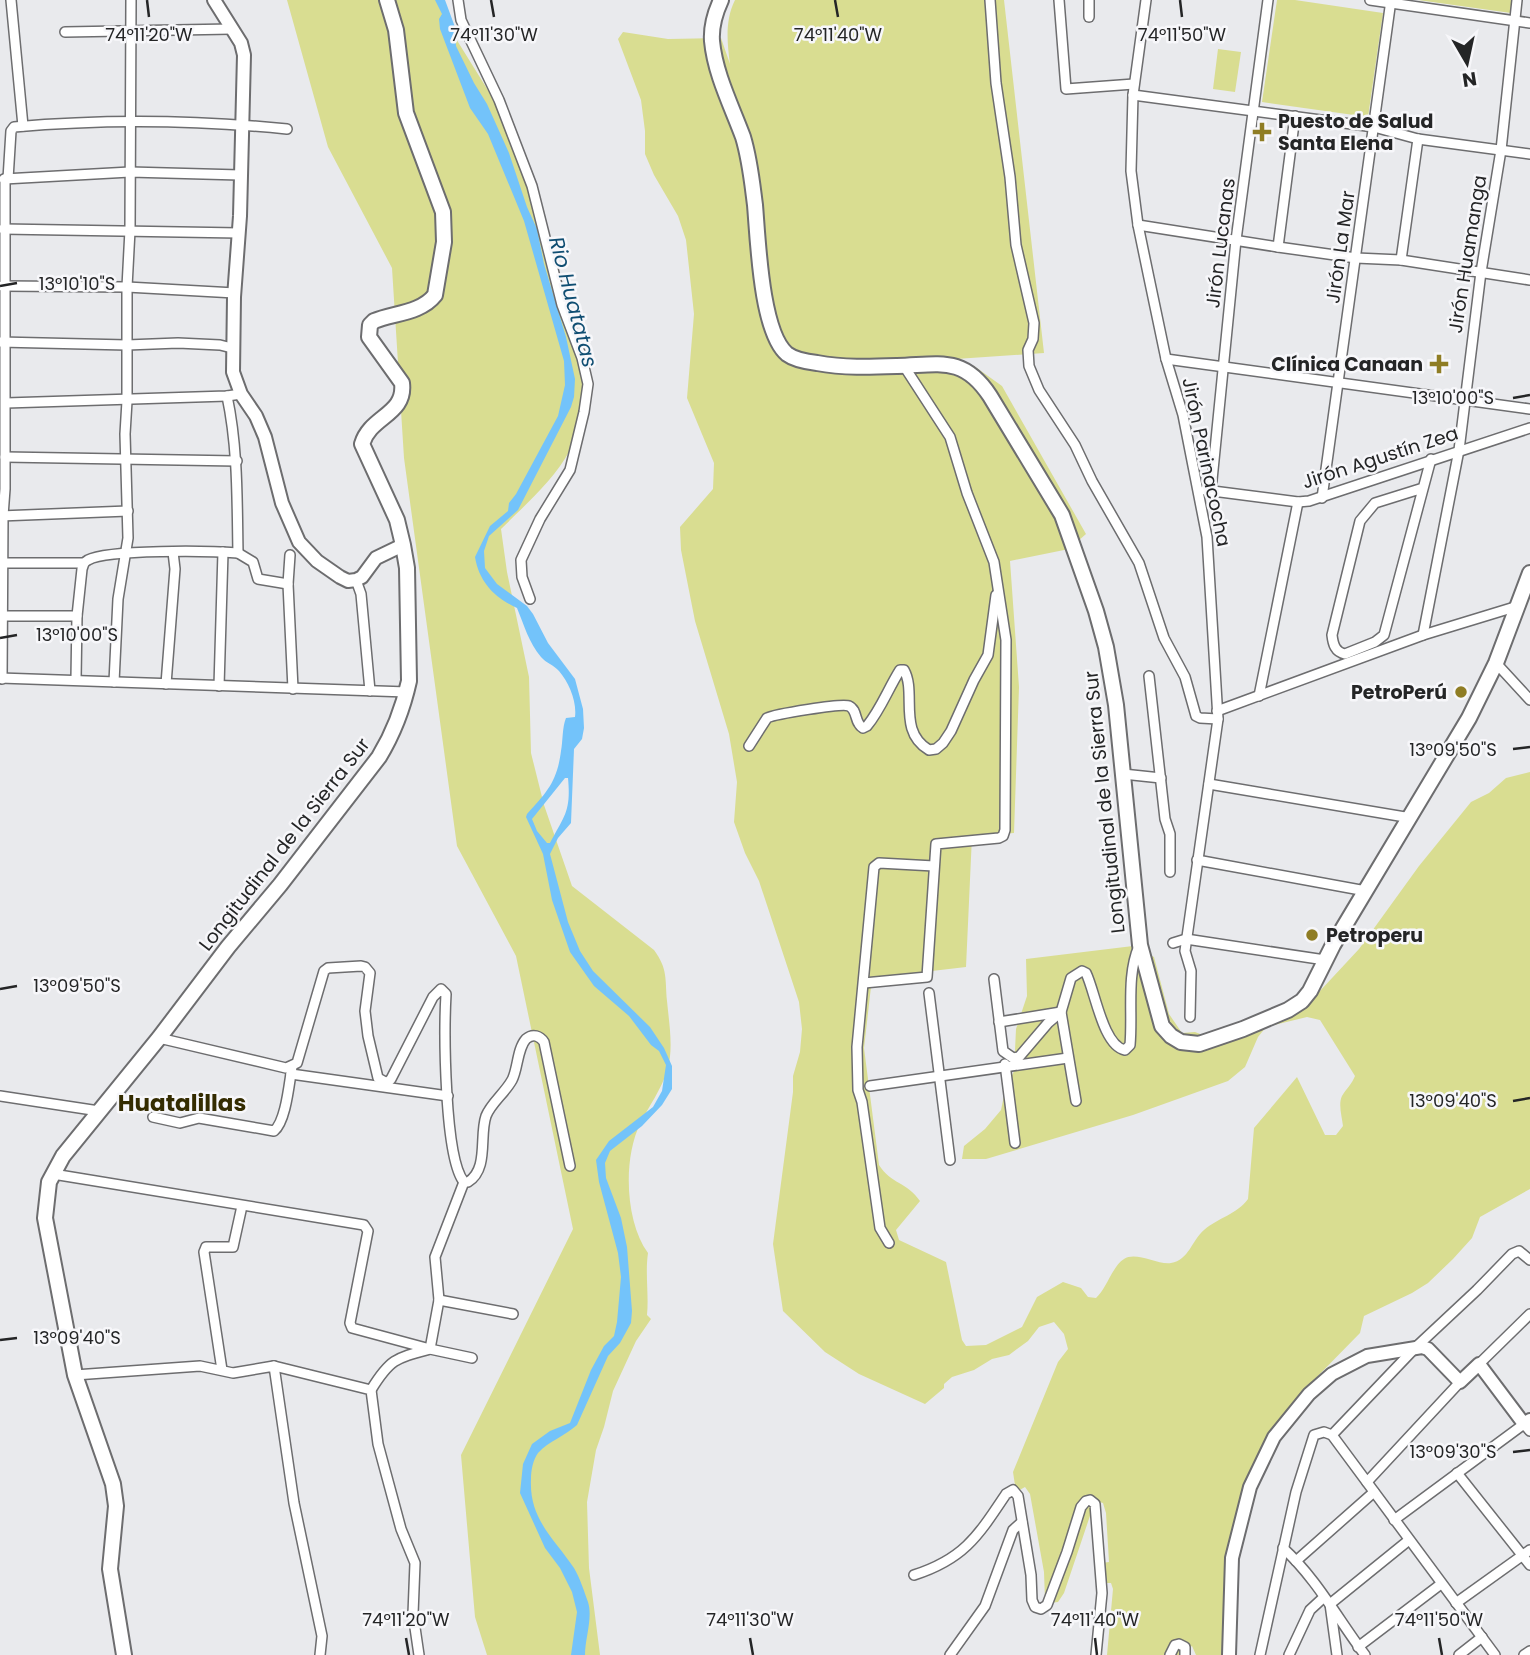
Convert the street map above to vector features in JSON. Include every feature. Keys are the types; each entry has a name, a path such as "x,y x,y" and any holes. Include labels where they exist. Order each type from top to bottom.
{"main road":[{"path":"214,0 241,43 244,55 239,233 232,348 234,395 256,416 265,437 282,503 299,542 317,561 348,581 356,580 362,577 376,558 402,545"},
{"name":"Longitudinal de la Sierra Sur","path":"124,1655 110,1569 116,1506 113,1484 75,1375 45,1218 49,1182 63,1156 379,757 407,692 407,568 397,520 362,444 365,433 400,402 403,391 402,383 373,344 368,331 374,321 416,309 431,300 435,295 444,242 443,212 406,113 396,30 387,0"},
{"name":"Longitudinal de la Sierra Sur","path":"721,0 713,22 712,40 747,152 767,311 779,344 788,355 806,361 852,368 933,363 949,365 970,373 977,379 1056,503 1081,563 1106,647 1116,705 1140,945 1162,1026 1171,1036 1181,1042 1199,1044 1288,1010 1302,1001 1310,991 1325,960 1469,718 1496,663 1530,575"},
{"path":"1229,1655 1232,1558 1250,1487 1274,1437 1309,1394 1332,1374 1367,1356 1415,1348 1428,1349 1460,1382 1479,1364 1528,1425"}],"street":[{"path":"11,0 23,126"},
{"path":"114,682 118,599 128,538 126,458 131,0"},
{"path":"458,0 461,20 499,100 532,186 562,305 582,358 588,384 570,470 540,519 522,561 522,577 530,599"},
{"path":"990,0 996,83 1010,177 1016,245 1034,323 1033,340 1028,351 1029,366 1139,563 1164,638 1185,677 1196,716 1200,718 1217,715 1259,696 1423,635 1518,606"},
{"path":"1059,0 1066,89 1133,90 1374,127 1418,139 1530,154"},
{"path":"1089,0 1089,17"},
{"name":"Jirón Parinacocha","path":"1146,0 1133,90 1131,171 1138,225 1166,359 1183,415 1207,537 1217,715 1186,939 1185,955 1191,977 1190,1017"},
{"name":"Jirón Lucanas","path":"1211,491 1236,240 1268,0"},
{"path":"1370,0 1530,23"},
{"name":"Jirón Huamanga","path":"1423,635 1459,450 1481,272 1501,150 1517,0"},
{"name":"Jirón La Mar","path":"1322,498 1391,1"},
{"path":"65,32 232,29"},
{"path":"1278,247 1295,116"},
{"path":"286,129 131,122 23,126 14,127 11,131 4,179 3,229 3,382 6,403 2,433 5,457 1,516 1,678 407,692"},
{"path":"1401,260 1418,139"},
{"path":"4,179 131,173 240,175"},
{"path":"1138,225 1356,258 1401,260 1530,279"},
{"path":"3,229 239,233"},
{"path":"3,286 127,287 235,293"},
{"path":"3,342 127,345 178,343 232,348"},
{"path":"1166,359 1530,409"},
{"path":"864,983 927,977 935,847 939,842 999,838 1003,836 1004,830 1006,640 994,562 967,493 950,437 904,366"},
{"path":"6,403 127,401 234,395 238,553"},
{"name":"Jirón Agustín Zea","path":"1198,489 1298,502 1322,498 1530,428"},
{"path":"5,457 237,460"},
{"path":"1423,488 1375,503 1360,520 1332,635 1333,645 1341,653 1345,654 1375,642 1384,635 1431,460"},
{"path":"1259,696 1298,502"},
{"path":"1,516 128,511"},
{"path":"166,684 175,569 173,552"},
{"path":"219,686 223,552"},
{"path":"1,563 84,563 125,554 238,553 253,562 258,579 288,584"},
{"path":"289,555 293,689"},
{"path":"76,679 77,616 84,563"},
{"path":"356,580 361,594 370,691"},
{"path":"749,746 767,718 825,706 848,705 853,708 858,725 863,728 885,700 900,670 904,670 908,681 908,708 917,738 929,750 936,749 951,731 988,655 997,583"},
{"path":"2,616 77,616"},
{"path":"1496,663 1530,700"},
{"path":"1149,676 1165,819 1170,834 1170,872"},
{"path":"1123,774 1161,778"},
{"path":"1209,784 1410,818"},
{"path":"1197,860 1366,891"},
{"path":"889,1243 880,1228 858,1090 857,1047 874,867 879,863 934,866"},
{"path":"1173,943 1186,939 1325,960"},
{"path":"1076,1101 1061,1012 1071,978 1077,973 1086,973 1112,1041 1118,1049 1128,1048 1131,1040 1135,957 1140,945"},
{"path":"153,1117 180,1123 200,1118 274,1131 278,1128 291,1071 297,1063 324,971 328,968 361,966 370,973 365,1011 368,1036 379,1078 387,1083 433,997 441,989 445,992 447,1096 456,1165 464,1182 435,1257 439,1300 430,1349"},
{"path":"994,979 1015,1143"},
{"path":"929,993 950,1160"},
{"path":"999,1021 1061,1012"},
{"path":"1003,1051 1013,1058 1019,1057 1061,1012"},
{"path":"464,1182 472,1180 480,1164 486,1117 513,1078 524,1042 535,1035 541,1037 544,1042 570,1166"},
{"path":"159,1038 291,1071 447,1096"},
{"path":"870,1086 1068,1058"},
{"path":"0,1096 99,1111"},
{"path":"53,1174 367,1228 350,1323 352,1328 472,1358"},
{"path":"222,1370 204,1252 206,1248 233,1247 242,1206"},
{"path":"1332,1435 1415,1348 1512,1254 1519,1251 1530,1259"},
{"path":"439,1300 513,1314"},
{"path":"1479,1364 1530,1314"},
{"path":"419,1655 413,1614 415,1563 401,1529 378,1444 371,1390 386,1366 399,1357 430,1349"},
{"path":"75,1375 200,1366 233,1373 274,1366 371,1390"},
{"path":"274,1366 294,1503 322,1636 320,1655"},
{"path":"1367,1482 1460,1382"},
{"path":"1394,1520 1528,1425"},
{"path":"1260,1655 1296,1492 1314,1435 1324,1432 1332,1435 1495,1655"},
{"path":"1457,1473 1526,1552 1530,1565"},
{"path":"914,1575 953,1559 978,1535 1010,1491 1015,1491 1031,1575 1032,1600 1035,1607 1041,1609 1046,1605 1067,1552 1081,1507 1090,1500 1095,1504 1102,1593 1096,1655"},
{"path":"1296,1560 1374,1492"},
{"path":"950,1655 985,1606 1013,1530 1022,1522"},
{"path":"1289,1655 1310,1610 1409,1540"},
{"path":"1283,1548 1296,1560 1362,1651 1441,1584"},
{"path":"1456,1603 1526,1552"},
{"path":"1326,1601 1337,1655"},
{"path":"1459,1655 1482,1637"},
{"path":"1170,1655 1175,1646 1180,1644 1185,1647 1185,1655"},
{"path":"1524,1655 1530,1651"}],"green space":[{"path":"287,0 443,0 446,16 458,42 499,108 522,156 585,379 579,424 570,450 547,482 501,529 529,677 531,753 544,805 572,886 654,950 662,963 666,980 669,1063 662,1085 640,1124 629,1172 631,1207 640,1240 648,1253 647,1315 651,1319 636,1341 613,1391 596,1450 587,1502 589,1568 600,1655 487,1655 475,1617 461,1455 573,1229 516,956 457,846 404,458 392,268 328,147"},
{"path":"735,0 1004,0 1044,353 944,362 974,366 1002,386 1086,534 1069,549 1010,561 1019,687 1014,833 972,836 966,967 872,978 864,1048 879,1165 920,1201 896,1230 899,1240 946,1262 962,1340 966,1346 986,1345 1022,1327 1037,1297 1063,1282 1081,1288 1088,1297 1096,1298 1124,1259 1140,1257 1171,1263 1182,1258 1204,1230 1248,1199 1254,1128 1297,1077 1325,1135 1336,1135 1343,1126 1341,1099 1355,1076 1320,1020 1307,1017 1266,1027 1258,1037 1245,1067 1228,1081 1133,1115 986,1159 962,1159 964,1146 985,1129 1001,1110 1005,1091 1014,1071 1016,1029 1027,996 1026,959 1133,946 1154,957 1169,1014 1182,1033 1195,1032 1218,1041 1301,1007 1319,992 1359,949 1419,866 1471,802 1489,793 1506,778 1530,772 1530,1189 1480,1217 1472,1238 1428,1283 1364,1316 1360,1333 1309,1385 1286,1413 1246,1484 1223,1655 1196,1655 1192,1646 1183,1655 1107,1655 1113,1589 1111,1583 1106,1583 1102,1563 1109,1562 1103,1503 1095,1501 1064,1593 1058,1602 1050,1603 1045,1600 1044,1572 1030,1494 1025,1487 1016,1492 1013,1472 1058,1362 1068,1349 1064,1334 1054,1322 1039,1327 1028,1341 1009,1355 992,1359 974,1370 952,1377 944,1384 944,1388 925,1404 859,1374 825,1352 783,1311 773,1244 793,1076 800,1052 802,1029 799,1002 759,881 734,822 737,782 729,734 695,621 681,550 680,527 713,489 714,463 687,398 694,314 686,240 678,216 645,154 641,100 618,39 623,32 668,39 721,38 730,64 728,23"},
{"path":"1277,0 1295,0 1383,13 1368,117 1262,102"},
{"path":"1418,0 1513,0 1511,13"},
{"path":"1218,49 1241,52 1235,92 1213,89"}],"water":[{"path":"435,0 445,0 455,27 456,46 509,153 537,229 575,379 571,407 518,510 489,536 484,551 485,568 497,584 527,606 533,614 548,643 575,679 583,709 582,739 574,749 571,823 558,838 550,854 568,922 580,951 593,971 650,1027 672,1066 672,1089 662,1105 642,1126 610,1151 605,1163 606,1178 621,1218 627,1247 631,1323 620,1343 608,1356 577,1425 538,1453 532,1469 531,1493 538,1517 574,1568 588,1602 590,1615 585,1655 571,1655 577,1612 572,1592 560,1568 545,1548 520,1493 523,1464 532,1444 550,1431 570,1423 591,1370 604,1346 614,1336 621,1277 596,1160 609,1141 653,1107 662,1091 666,1065 659,1051 651,1045 629,1016 594,986 570,952 552,900 543,854 526,817 554,779 566,718 575,717 575,705 563,676 543,659 533,646 517,608 489,588 480,574 475,557 490,526 508,511 509,503 558,416 565,385 564,361 524,221 488,134 470,108 440,29 439,19 442,14","holes":["565,778 568,778 569,798 566,812 550,843 547,843 537,831 532,819"]}],"place":[{"name":"Puesto de Salud Santa Elena","path":"1262,132"},
{"name":"Clínica Canaan","path":"1439,364"},
{"name":"PetroPerú","path":"1461,692"},
{"name":"Petroperu","path":"1312,935"}],"district":[{"name":"Huatalillas","path":"182,1103"}],"water label":[{"name":"Rio Huatatas","path":"573,302"}]}
